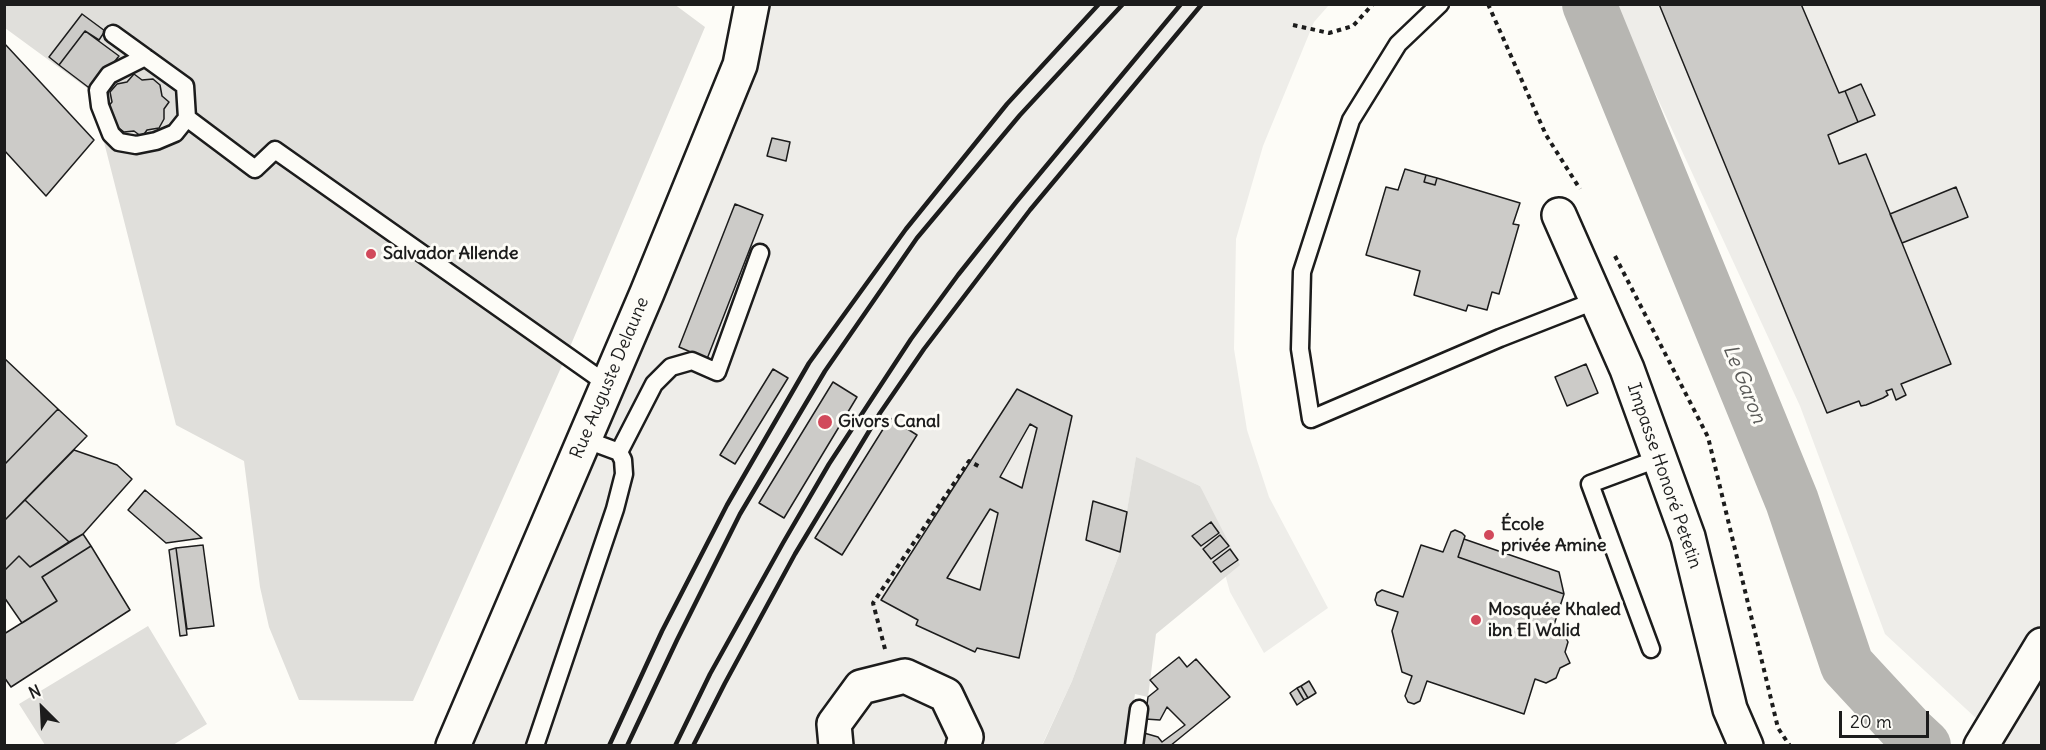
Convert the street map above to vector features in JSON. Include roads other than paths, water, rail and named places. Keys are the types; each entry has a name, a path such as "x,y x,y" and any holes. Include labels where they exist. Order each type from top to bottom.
{"street":[{"name":"Rue Auguste Delaune","path":"453,746 740,64 749,6"},
{"name":"Impasse Honoré Petetin","path":"1559,215 1627,369 1688,537 1730,709 1746,746"},
{"path":"1982,746 2042,645"},
{"path":"836,746 834,724 861,687 905,676 946,695 966,737 963,746"}],"lane":[{"path":"1440,4 1398,44 1351,120 1302,272 1300,349 1311,419 1490,342 1597,300"},
{"path":"113,34 145,57 185,87 187,118 175,133 156,141 136,145 119,142 111,134 100,106 98,90 109,75 145,57"},
{"path":"187,118 255,169 275,150 607,384"},
{"path":"619,452 654,384 671,368 692,361 717,372 760,253"},
{"path":"535,746 615,509 624,474 623,460 619,452 584,439"},
{"path":"1652,649 1590,484 1660,458"},
{"path":"1134,746 1139,709"}],"waterway":[{"name":"Le Garon","path":"1589,4 1792,501 1847,665 1924,746"}],"railway":[{"path":"609,746 662,631 727,505 809,363 906,229 1007,104 1099,4"},
{"path":"627,746 740,514 825,371 917,238 1020,115 1123,4"},
{"path":"675,746 710,674 783,543 829,464 911,339 1017,201 1181,4"},
{"path":"693,746 795,554 880,413 924,349 1030,210 1202,4"}],"place":[{"name":"Salvador Allende","path":"371,254"},
{"name":"Givors Canal","path":"825,422"},
{"name":"École privée Amine","path":"1489,535"},
{"name":"Mosquée Khaled ibn El Walid","path":"1476,620"}]}
